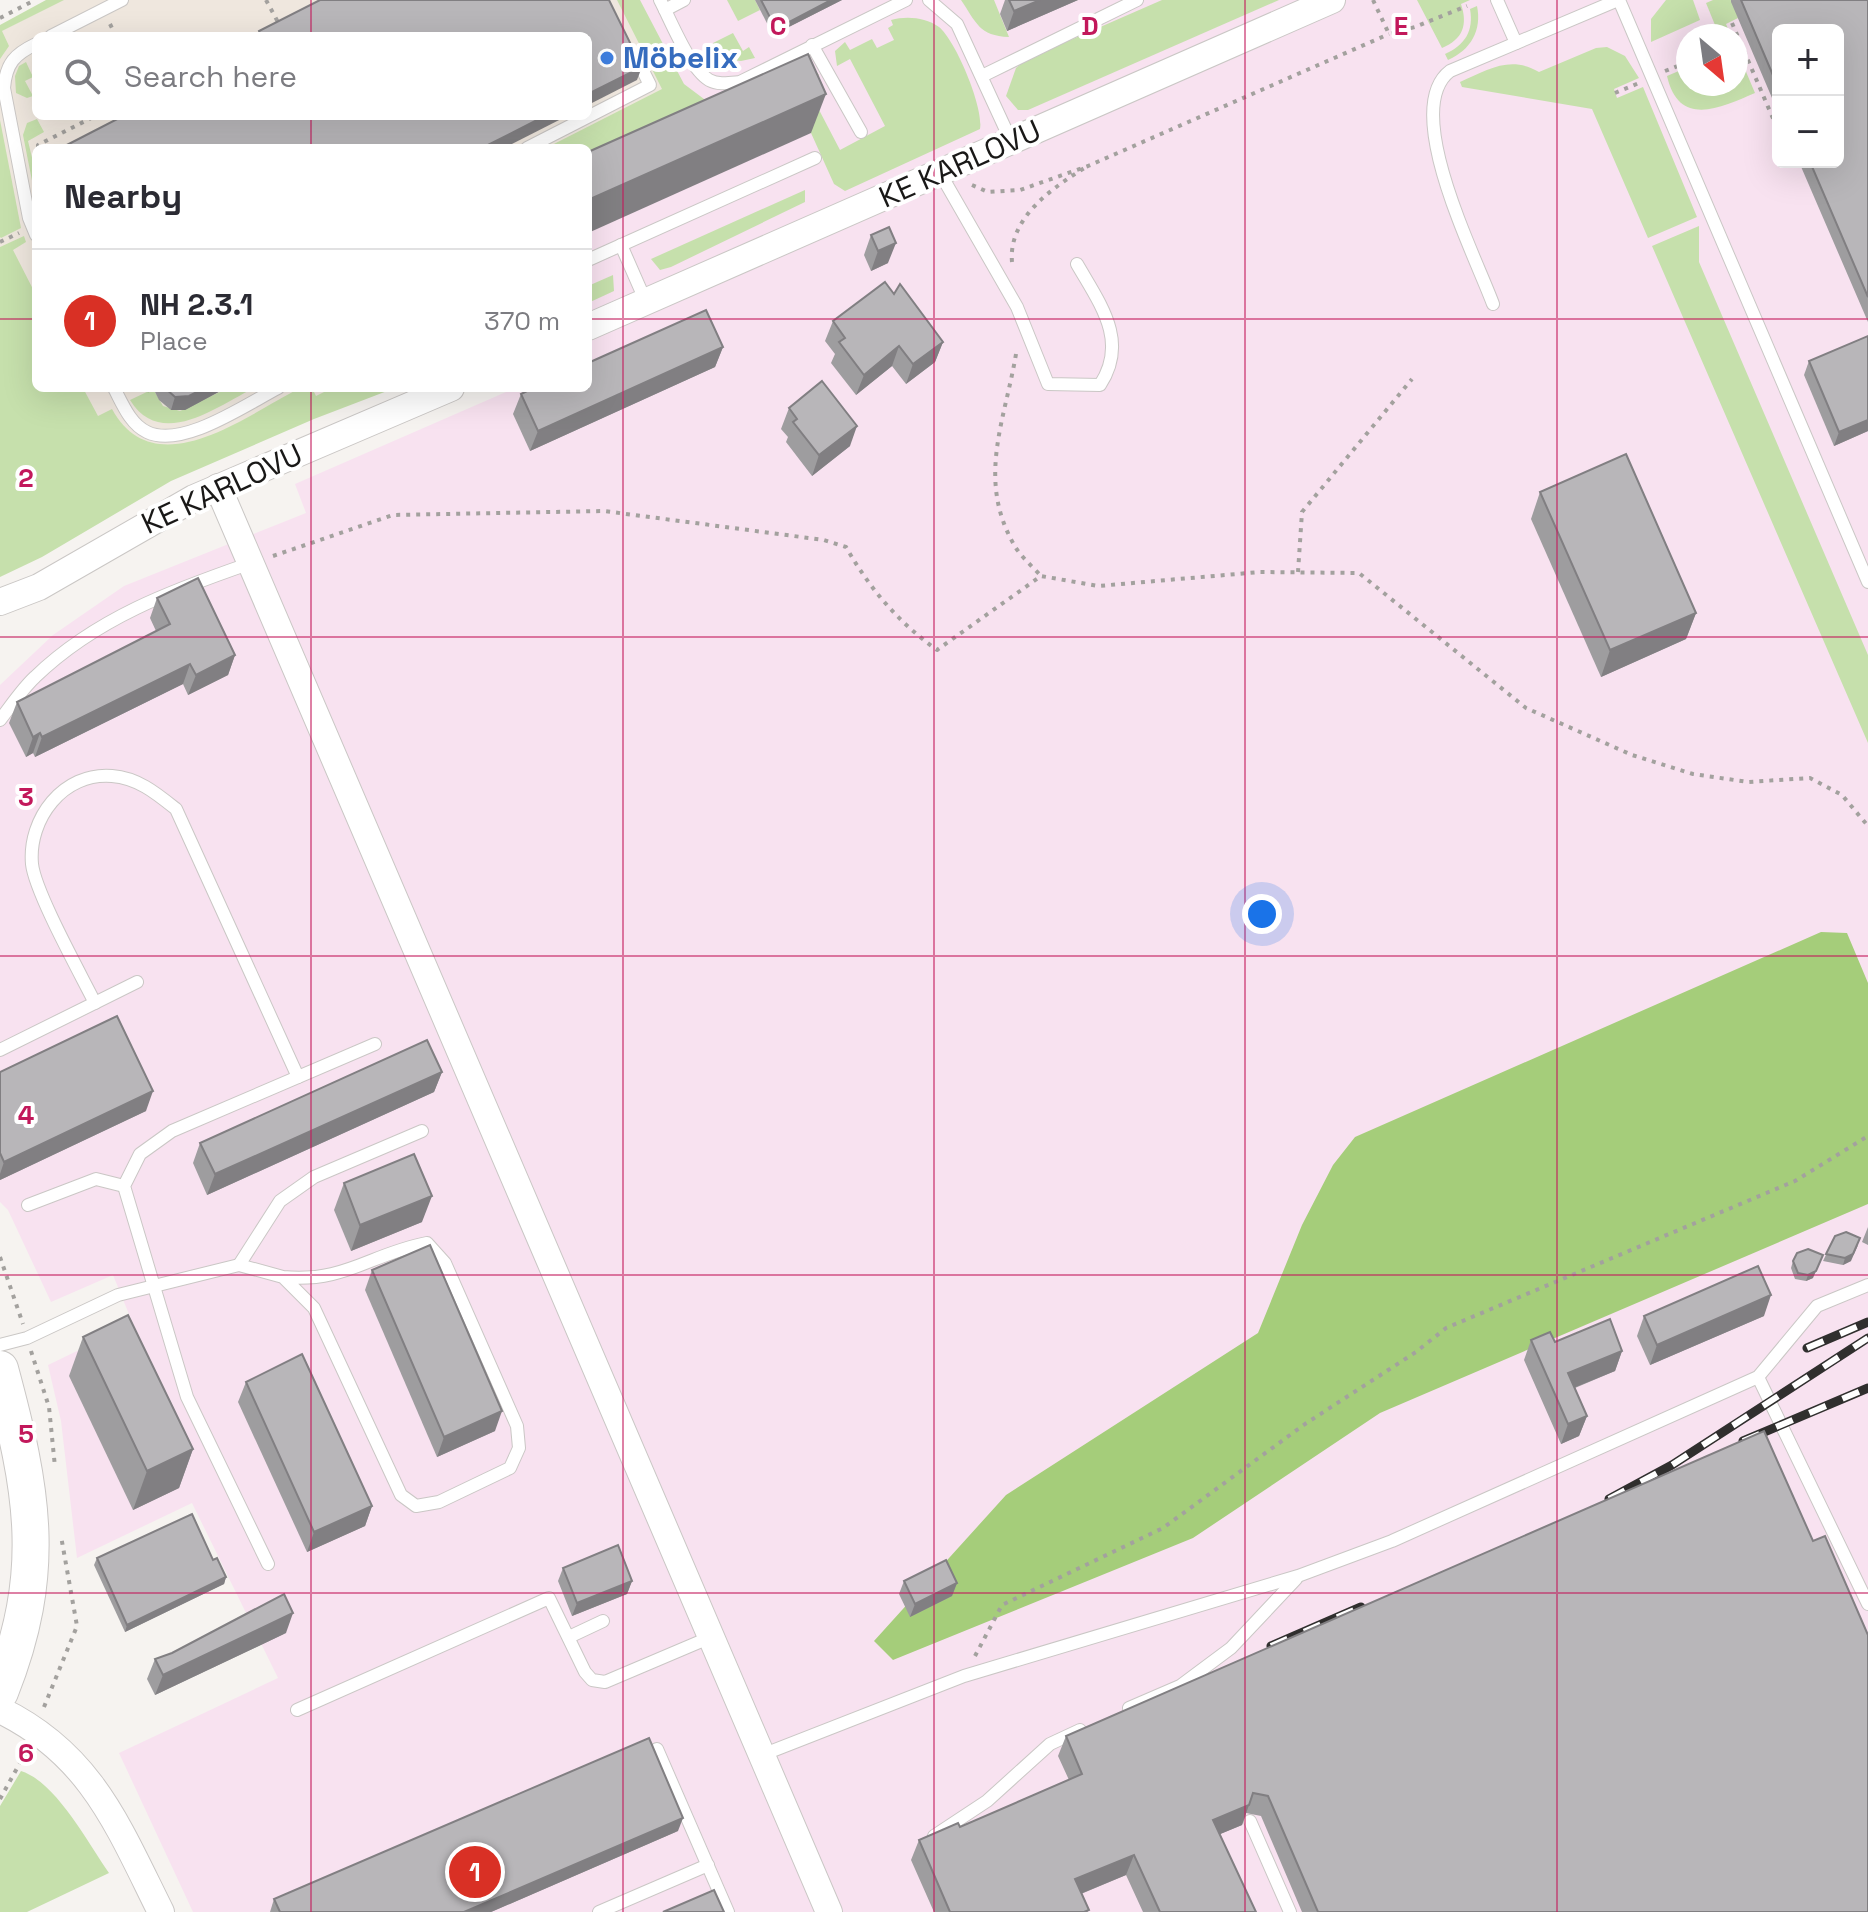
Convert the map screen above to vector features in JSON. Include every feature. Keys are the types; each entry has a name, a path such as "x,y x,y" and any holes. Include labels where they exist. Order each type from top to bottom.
{"street":[{"name":"KE KARLOVU","path":"592,325 1332,0"},
{"name":"KE KARLOVU","path":"0,602 39,587 138,528 218,487 441,392"},
{"path":"218,487 829,1912"},
{"path":"0,1369 17,1456 30,1498 31,1572 15,1655 0,1692"},
{"path":"0,1710 35,1728 78,1766 96,1790 161,1912"}],"lane":[{"path":"59,32 122,0"},
{"path":"684,0 663,5 698,72 711,82 740,82 906,0"},
{"path":"929,0 957,24 1011,141"},
{"path":"982,76 1137,0"},
{"path":"1497,0 1516,43"},
{"path":"1493,304 1435,151 1432,101 1436,87 1450,71 1618,0 1868,582"},
{"path":"592,115 650,85 629,43"},
{"path":"812,45 861,132"},
{"path":"32,46 15,54 4,88 32,225"},
{"path":"535,144 582,120"},
{"path":"592,258 815,158"},
{"path":"940,173 1017,307 1048,384 1100,385 1113,365 1108,317 1077,264"},
{"path":"621,245 646,302"},
{"path":"116,392 133,421 146,432 168,438 189,433 270,392"},
{"path":"0,720 35,677 92,632 161,594 251,563"},
{"path":"95,1003 32,867 32,838 48,803 75,784 110,776 145,785 176,809 298,1077"},
{"path":"0,1050 137,982"},
{"path":"268,1564 187,1397 124,1186 140,1154 172,1131 375,1044"},
{"path":"239,1265 280,1201 314,1177 422,1131"},
{"path":"28,1205 96,1179 124,1186"},
{"path":"0,1345 27,1338 118,1295 239,1265 283,1277 331,1277 403,1248 427,1243 438,1252 517,1426 519,1448 510,1468 439,1502 416,1506 401,1495 314,1308 283,1277"},
{"path":"762,1755 964,1676 1298,1576 1392,1541 1758,1377 1817,1306 1868,1285"},
{"path":"1758,1377 1868,1604"},
{"path":"1122,1711 1180,1686 1231,1648 1298,1576"},
{"path":"297,1710 549,1598 585,1672 592,1680 605,1682 711,1637"},
{"path":"569,1637 603,1621"},
{"path":"926,1841 987,1801 1050,1744 1093,1724"},
{"path":"657,1749 728,1912"},
{"path":"1250,1821 1290,1912"},
{"path":"599,1912 708,1865"}],"path":[{"path":"0,18 35,0"},
{"path":"266,0 279,24"},
{"path":"1373,0 1389,34"},
{"path":"983,179 971,185 988,192 1020,190 1088,166 1389,34 1467,6"},
{"path":"266,30 290,18"},
{"path":"1748,63 1772,116"},
{"path":"40,144 87,120"},
{"path":"1298,572 1302,512 1412,379"},
{"path":"251,563 393,515 604,511 636,515 824,540 846,547 868,586 908,628 937,650 1041,576 1098,586 1260,572 1359,573 1526,708 1632,755 1693,774 1748,782 1810,778 1842,795 1868,826"},
{"path":"964,1676 1002,1605 1163,1528 1305,1424 1446,1328 1795,1181 1868,1136"},
{"path":"0,1257 27,1338"},
{"path":"0,1799 22,1763 35,1728"}],"shaded area":[{"path":"62,0 625,0 673,106 591,144 32,144 32,392 351,392 0,550 0,32"},
{"path":"625,0 1868,0 1868,1912 193,1912 119,1753 278,1678 192,1503 77,1558 61,1421 48,1365 133,1324 113,1275 51,1302 8,1210 0,1202 0,685 53,635 124,586 306,513 295,484 506,392 592,392 592,146 673,105"}],"green space":[{"path":"46,0 64,0 2,31 9,46 0,59 0,25"},
{"path":"617,0 640,0 684,84 708,102 814,69 819,75 805,83 840,150 885,126 850,59 837,66 835,51 845,42 850,50 872,39 877,48 894,40 888,28 893,25 891,20 922,19 939,27 953,46 978,106 980,129 845,191 834,184 793,93 592,183 592,144 554,144 662,89"},
{"path":"727,0 755,0 760,10 738,21"},
{"path":"961,0 994,0 1009,37 985,31"},
{"path":"1162,0 1279,0 1028,110 1018,110 1006,96 1016,68 1027,59"},
{"path":"1417,0 1470,0 1461,4 1464,25 1459,36 1442,48"},
{"path":"1666,0 1693,0 1700,20 1691,24 1676,24 1676,31 1651,42 1651,19"},
{"path":"1734,0 1738,18 1726,24 1715,24 1706,3"},
{"path":"1477,6 1478,23 1473,38 1463,51 1448,60 1445,54 1463,42 1471,24 1470,9"},
{"path":"733,33 743,51 749,47 755,58 741,61 722,59 713,43"},
{"path":"1607,47 1625,56 1639,78 1614,89 1617,98 1643,87 1697,217 1648,238 1592,109 1462,87 1460,82 1499,66 1518,65 1539,72 1596,48"},
{"path":"26,62 32,75 25,81 32,96 27,98 16,93 15,76 19,66"},
{"path":"1676,72 1676,96 1748,96 1716,108 1691,108 1681,103 1673,93 1667,76"},
{"path":"1748,76 1755,93 1748,96"},
{"path":"0,120 21,228 1,238 0,237"},
{"path":"38,120 44,132 28,141 32,181 23,135 27,123"},
{"path":"805,190 805,202 671,267 660,270 651,259"},
{"path":"1699,226 1699,262 1868,655 1868,743 1652,246"},
{"path":"24,236 26,242 13,250 32,287 32,392 85,392 98,416 112,409 130,432 152,443 176,444 202,438 228,428 293,392 314,392 316,396 324,392 385,392 171,481 42,557 0,577 0,247"},
{"path":"613,275 614,291 592,301 592,284"},
{"path":"147,392 155,392 163,406 180,411 220,392 246,392 206,413 173,423 157,422 143,415 130,400"},
{"path":"1821,932 1847,933 1868,983 1868,1204 1380,1413 1193,1538 893,1660 874,1641 1006,1495 1258,1333 1302,1225 1333,1165 1355,1137"},
{"path":"21,1771 34,1777 59,1800 109,1873 27,1912 0,1912 0,1806"}],"building":[{"name":"Möbelix","path":"320,0 609,0 642,67 592,92 592,32 259,31"},
{"path":"761,0 831,0 776,29"},
{"path":"1009,0 1040,0 1014,11"},
{"path":"1741,0 1868,0 1868,297 1813,168 1844,168 1844,24 1772,24 1772,73"},
{"path":"808,54 826,94 592,198 592,150"},
{"path":"115,120 537,120 490,144 69,144"},
{"path":"889,227 896,243 878,251 871,235"},
{"path":"885,282 894,294 900,284 943,342 913,364 899,346 864,375 839,342 845,338 833,321"},
{"path":"706,310 723,347 538,431 521,394 592,392 592,361"},
{"path":"1868,336 1868,420 1839,432 1809,361"},
{"path":"822,381 857,426 819,455 793,422 797,419 789,408"},
{"path":"169,392 197,392 189,396 175,397"},
{"path":"1626,454 1696,613 1610,650 1540,492"},
{"path":"198,578 235,655 196,675 190,664 42,737 40,733 33,737 17,702 170,624 157,598"},
{"path":"117,1016 153,1091 4,1162 0,1153 0,1072"},
{"path":"427,1040 442,1072 215,1174 200,1143"},
{"path":"414,1154 432,1196 360,1225 344,1183"},
{"path":"1846,1232 1860,1238 1853,1254 1845,1258 1826,1254 1835,1236"},
{"path":"430,1245 502,1411 444,1437 372,1270"},
{"path":"1808,1249 1823,1255 1816,1271 1808,1275 1798,1273 1793,1261 1797,1253"},
{"path":"1758,1266 1771,1295 1657,1345 1644,1316"},
{"path":"128,1315 193,1449 147,1471 83,1337"},
{"path":"1610,1319 1622,1351 1568,1373 1587,1416 1568,1424 1531,1340 1550,1332 1555,1342"},
{"path":"302,1354 372,1506 314,1532 246,1382"},
{"path":"1764,1431 1813,1541 1825,1536 1868,1635 1868,1912 1318,1912 1268,1796 1253,1793 1249,1805 1213,1820 1256,1912 1160,1912 1134,1855 1075,1879 1089,1910 1084,1912 950,1912 919,1840 958,1823 960,1827 1082,1774 1066,1736"},
{"path":"192,1514 213,1560 217,1558 226,1577 127,1625 97,1558"},
{"path":"618,1545 632,1581 577,1603 563,1568"},
{"path":"946,1560 957,1583 915,1604 904,1581"},
{"path":"284,1594 293,1613 163,1675 155,1659"},
{"path":"649,1738 683,1818 464,1912 280,1912 274,1899"},
{"path":"714,1890 724,1912 663,1912"}],"railway":[{"path":"1807,1348 1868,1322"},
{"path":"1609,1499 1672,1465 1868,1338"},
{"path":"1743,1441 1868,1388"},
{"path":"1271,1646 1361,1607"}],"place":[{"name":"Möbelix","path":"607,58"},
{"name":"NH 2.3.1","path":"475,1872"}]}
